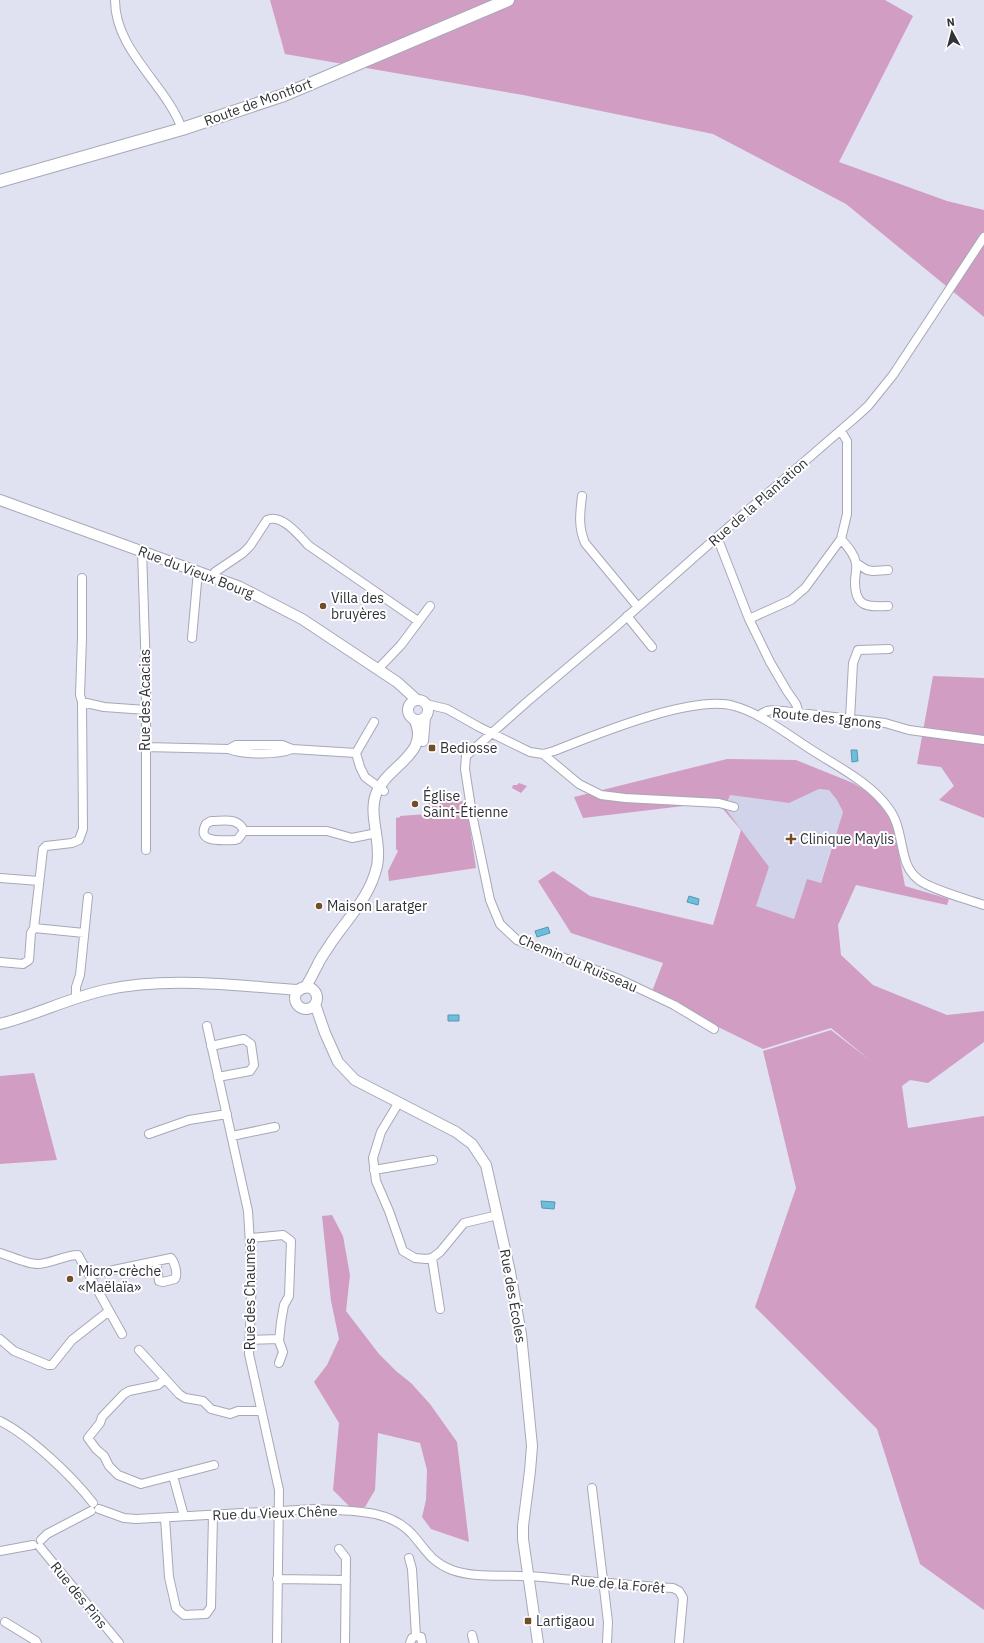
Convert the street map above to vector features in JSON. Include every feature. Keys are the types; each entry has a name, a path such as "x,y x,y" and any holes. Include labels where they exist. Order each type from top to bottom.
{"main road":[{"name":"Route de Montfort","path":"0,181 182,129 284,96 508,0"}],"street":[{"path":"114,0 114,10 122,32 131,50 174,112 182,129"},
{"name":"Rue de la Plantation","path":"492,733 868,406 893,374 984,237"},
{"path":"749,619 790,600 805,588 841,539 847,514 847,441 841,431"},
{"path":"582,496 579,526 585,543 638,607"},
{"name":"Rue du Vieux Bourg","path":"0,500 240,586 302,619 378,669 397,682 421,708"},
{"path":"213,576 215,572 243,553 250,546 267,520 271,518 278,518 299,534 308,545 418,621"},
{"path":"716,538 719,542 749,619 770,662 796,704 799,713"},
{"path":"841,539 851,550 856,563 856,590 861,604 870,606 888,606"},
{"name":"Rue des Acacias","path":"142,550 146,674 146,850"},
{"path":"856,563 867,570 888,570"},
{"path":"192,638 198,571"},
{"path":"0,962 22,964 29,960 31,933 34,928 43,849 46,846 72,843 79,840 82,835 82,702 80,695 82,578"},
{"path":"378,669 401,645 430,606"},
{"path":"627,616 652,648"},
{"path":"850,719 853,663 858,650 889,649"},
{"path":"82,702 104,707 146,710"},
{"name":"Route des Ignons","path":"543,754 645,718 704,705 721,704 733,705 759,716 765,711 770,710 799,713 885,723 909,730 984,740"},
{"path":"296,1000 296,994 302,989 327,950 351,919 370,886 377,866 378,857 376,829 381,789 389,774 404,762 414,750 418,732 414,719 408,713 421,708 440,707 447,709 530,752 543,754 579,784 601,795 625,798 719,803 734,807"},
{"path":"414,719 420,720 421,708"},
{"path":"381,789 414,760 418,754 422,744 421,708"},
{"path":"759,716 833,763 880,797 890,810 896,822 906,863 912,873 920,881 984,905"},
{"path":"374,722 356,753 365,777 381,789"},
{"name":"Chemin du Ruisseau","path":"492,733 466,756 465,769 472,814 490,900 500,924 517,940 619,979 674,1005 714,1029"},
{"path":"145,747 229,749 236,745 282,745 292,749 356,753"},
{"path":"211,821 234,821 238,823 244,831 238,839 235,840 210,840 206,836 204,830 206,824 211,821"},
{"path":"244,831 327,831 352,838 376,829"},
{"path":"0,878 39,881"},
{"path":"76,998 76,987 80,975 88,897"},
{"path":"34,928 84,933"},
{"path":"315,992 327,950"},
{"path":"0,1024 76,998 105,990 126,986 161,983 270,988 310,988 315,992 317,998 311,1006 301,1007 296,1000 270,988"},
{"name":"Rue des Écoles","path":"311,1006 338,1062 355,1080 456,1132 472,1144 486,1165 510,1272 521,1334 532,1446 523,1526 523,1546 538,1643"},
{"name":"Rue des Chaumes","path":"207,1026 248,1211 251,1238 252,1277 249,1354 279,1490 276,1643"},
{"path":"211,1046 244,1039 251,1044 254,1065 250,1071 218,1077"},
{"path":"399,1102 381,1132 373,1158 376,1181 403,1251 415,1258 426,1260 432,1258 440,1252 464,1223 498,1215"},
{"path":"150,1134 189,1120 227,1114"},
{"path":"232,1136 275,1127"},
{"path":"374,1170 433,1160"},
{"path":"251,1238 283,1235 291,1241 289,1296 284,1305 279,1339 283,1352 279,1363"},
{"path":"0,1253 36,1264 78,1255 122,1334"},
{"path":"432,1258 440,1309"},
{"path":"90,1275 156,1261"},
{"path":"0,1339 14,1351 48,1365 52,1365 72,1340 109,1311"},
{"path":"250,1340 279,1339"},
{"path":"139,1350 164,1379 185,1398 203,1402 211,1409 230,1414 238,1411 261,1410"},
{"path":"164,1379 158,1385 129,1391 124,1394 102,1416 100,1423 88,1438 96,1449 104,1456 109,1466 118,1475 141,1484 214,1465"},
{"path":"0,1421 12,1427 60,1468 94,1508 47,1534 38,1544 0,1551"},
{"path":"173,1476 184,1516"},
{"path":"592,1488 608,1622 608,1643"},
{"name":"Rue du Vieux Chêne","path":"94,1508 124,1518 136,1519 322,1510 384,1516 395,1520 412,1534 429,1556 451,1570 484,1576 528,1576"},
{"path":"165,1518 169,1577 176,1608 184,1615 206,1614 211,1607 213,1515"},
{"name":"Rue des Pins","path":"38,1544 118,1643"},
{"path":"339,1549 346,1558 345,1643"},
{"path":"409,1558 412,1569 416,1636"},
{"name":"Rue de la Forêt","path":"528,1576 673,1588 679,1591 683,1598 679,1643"},
{"path":"277,1579 346,1580"},
{"path":"5,1622 37,1643"},
{"path":"416,1636 421,1637 423,1643"},
{"path":"410,1643 412,1638 416,1636"}],"shaded area":[{"path":"270,0 885,0 913,16 839,162 947,201 984,210 984,317 846,204 713,134 523,95 285,54"},
{"path":"933,676 984,678 984,818 939,800 954,786 941,767 917,764"},
{"path":"727,759 796,760 853,783 878,798 893,823 905,886 949,899 947,905 856,885 838,925 841,955 873,985 947,1015 984,1011 984,1042 928,1083 910,1080 902,1086 908,1128 984,1116 984,1610 920,1564 877,1429 755,1307 796,1188 763,1051 831,1030 871,1061 831,1028 763,1049 651,994 663,963 571,933 538,881 553,871 590,896 713,925 741,830 717,802 583,818 574,797","holes":["819,789 829,790 837,800 843,812 821,883 807,879 794,919 756,906 769,867 725,808 730,795 789,803"]},
{"path":"519,783 527,786 521,793 512,788 513,785 517,785"},
{"name":"Clinique Maylis","path":"819,789 829,790 837,800 843,812 820,884 807,879 794,919 755,906 769,867 725,808 730,795 789,803"},
{"path":"428,797 441,797 466,802 476,868 389,881 388,871 398,851 396,849 396,818 400,816 427,814 429,811"},
{"path":"34,1073 57,1160 0,1164 0,1076"},
{"path":"332,1215 343,1236 350,1275 346,1311 379,1354 411,1383 430,1404 457,1442 469,1542 431,1529 422,1517 426,1500 427,1470 420,1443 378,1433 375,1490 365,1507 350,1507 333,1490 339,1423 314,1382 327,1365 339,1339 331,1301 322,1216"}],"water":[{"path":"851,750 857,750 858,761 852,762"},
{"path":"689,896 699,899 698,905 687,902"},
{"path":"548,927 550,933 537,937 535,931"},
{"path":"448,1015 459,1015 459,1021 448,1021"},
{"path":"541,1201 555,1202 554,1209 542,1208"}],"place":[{"name":"Villa des bruyères","path":"323,606"},
{"name":"Bediosse","path":"432,748"},
{"name":"Église Saint-Étienne","path":"415,804"},
{"name":"Clinique Maylis","path":"791,839"},
{"name":"Maison Laratger","path":"319,906"},
{"name":"Micro-crèche «Maëlaïa»","path":"70,1279"},
{"name":"Lartigaou","path":"528,1621"}]}
